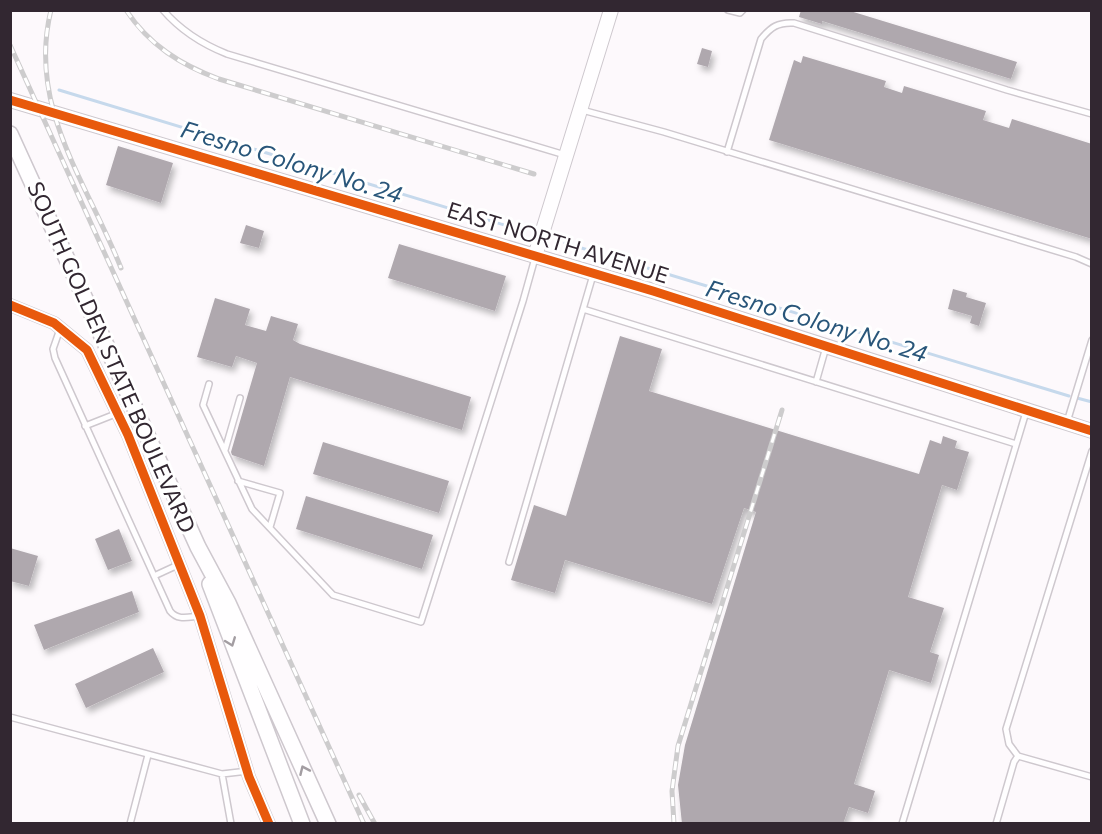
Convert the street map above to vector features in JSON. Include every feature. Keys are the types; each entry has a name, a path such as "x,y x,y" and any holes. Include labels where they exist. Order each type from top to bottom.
{"main road":[{"name":"SOUTH GOLDEN STATE BOULEVARD","path":"10,134 198,547 228,603 328,824"},
{"name":"SOUTH GOLDEN STATE BOULEVARD","path":"198,547 218,608 302,824"}],"street":[{"path":"536,256 611,10"},
{"name":"EAST NORTH AVENUE","path":"10,100 594,273 1092,431"},
{"path":"10,305 54,322 87,350 118,413 200,616 248,771 269,824"}],"lane":[{"path":"163,10 175,25 205,45 227,54 566,155"},
{"path":"729,10 740,13 743,10"},
{"path":"728,152 761,39 773,26 782,22 794,23 1007,90 1092,114"},
{"path":"580,110 728,152 1076,257 1092,264"},
{"path":"209,384 203,405 252,509 333,595 421,622 536,256"},
{"path":"509,562 594,273"},
{"path":"583,309 1016,444"},
{"path":"60,327 54,350 55,358 170,611 174,617 200,616"},
{"path":"1066,423 1092,340"},
{"path":"816,382 827,346"},
{"path":"225,450 240,398"},
{"path":"902,824 1026,410"},
{"path":"86,426 118,413"},
{"path":"1092,451 1006,729 1009,744 1018,756 1092,777"},
{"path":"238,481 280,493 270,527"},
{"path":"154,576 180,564"},
{"path":"10,717 222,774 248,771"},
{"path":"130,824 148,755"},
{"path":"996,824 1014,762 1018,756"},
{"path":"222,774 231,824"}],"building":[{"path":"801,10 847,10 1017,62 1011,79 822,21 822,24 799,17"},
{"path":"702,48 712,51 708,67 697,64"},
{"path":"803,56 886,81 884,87 902,93 904,86 986,111 983,120 1009,128 1012,119 1092,144 1092,239 769,140 794,60 801,63"},
{"path":"118,146 173,163 161,203 106,185"},
{"path":"246,225 264,231 259,248 240,243"},
{"path":"399,244 506,276 495,311 388,278"},
{"path":"953,289 967,293 966,297 986,303 979,326 970,323 972,316 948,309"},
{"path":"215,298 250,309 245,325 266,331 271,316 298,324 293,340 300,344 471,397 462,430 290,377 264,466 232,455 257,363 236,356 232,367 197,357"},
{"path":"620,336 662,349 649,391 919,474 930,440 941,444 943,436 957,441 955,448 969,452 957,490 942,485 908,597 944,608 930,652 939,655 931,683 889,670 854,784 875,791 868,813 849,807 843,824 682,824 678,785 685,745 756,512 744,508 712,604 565,560 555,593 511,580 534,505 566,516"},
{"path":"323,442 449,481 439,513 313,474"},
{"path":"306,496 433,535 422,569 296,529"},
{"path":"119,529 132,561 108,570 95,539"},
{"path":"10,548 38,556 29,586 10,581"},
{"path":"132,591 139,612 44,650 34,625"},
{"path":"153,648 164,672 86,708 75,684"}],"waterway":[{"name":"Fresno Colony No. 24","path":"59,90 524,231"},
{"name":"Fresno Colony No. 24","path":"565,243 1069,396"},
{"name":"Fresno Colony No. 24","path":"1077,398 1092,402"}],"railway":[{"path":"51,10 46,45 47,79 54,112 64,143 121,268"},
{"path":"126,10 156,44 179,60 219,79 534,174"},
{"path":"10,45 364,824"},
{"path":"674,824 672,791 678,746 782,410"},
{"path":"359,795 375,824"}],"cycle path":[{"path":"10,100 653,291 1092,431"},
{"path":"10,305 54,323 87,350 128,435 200,616 249,777 269,824"}]}
